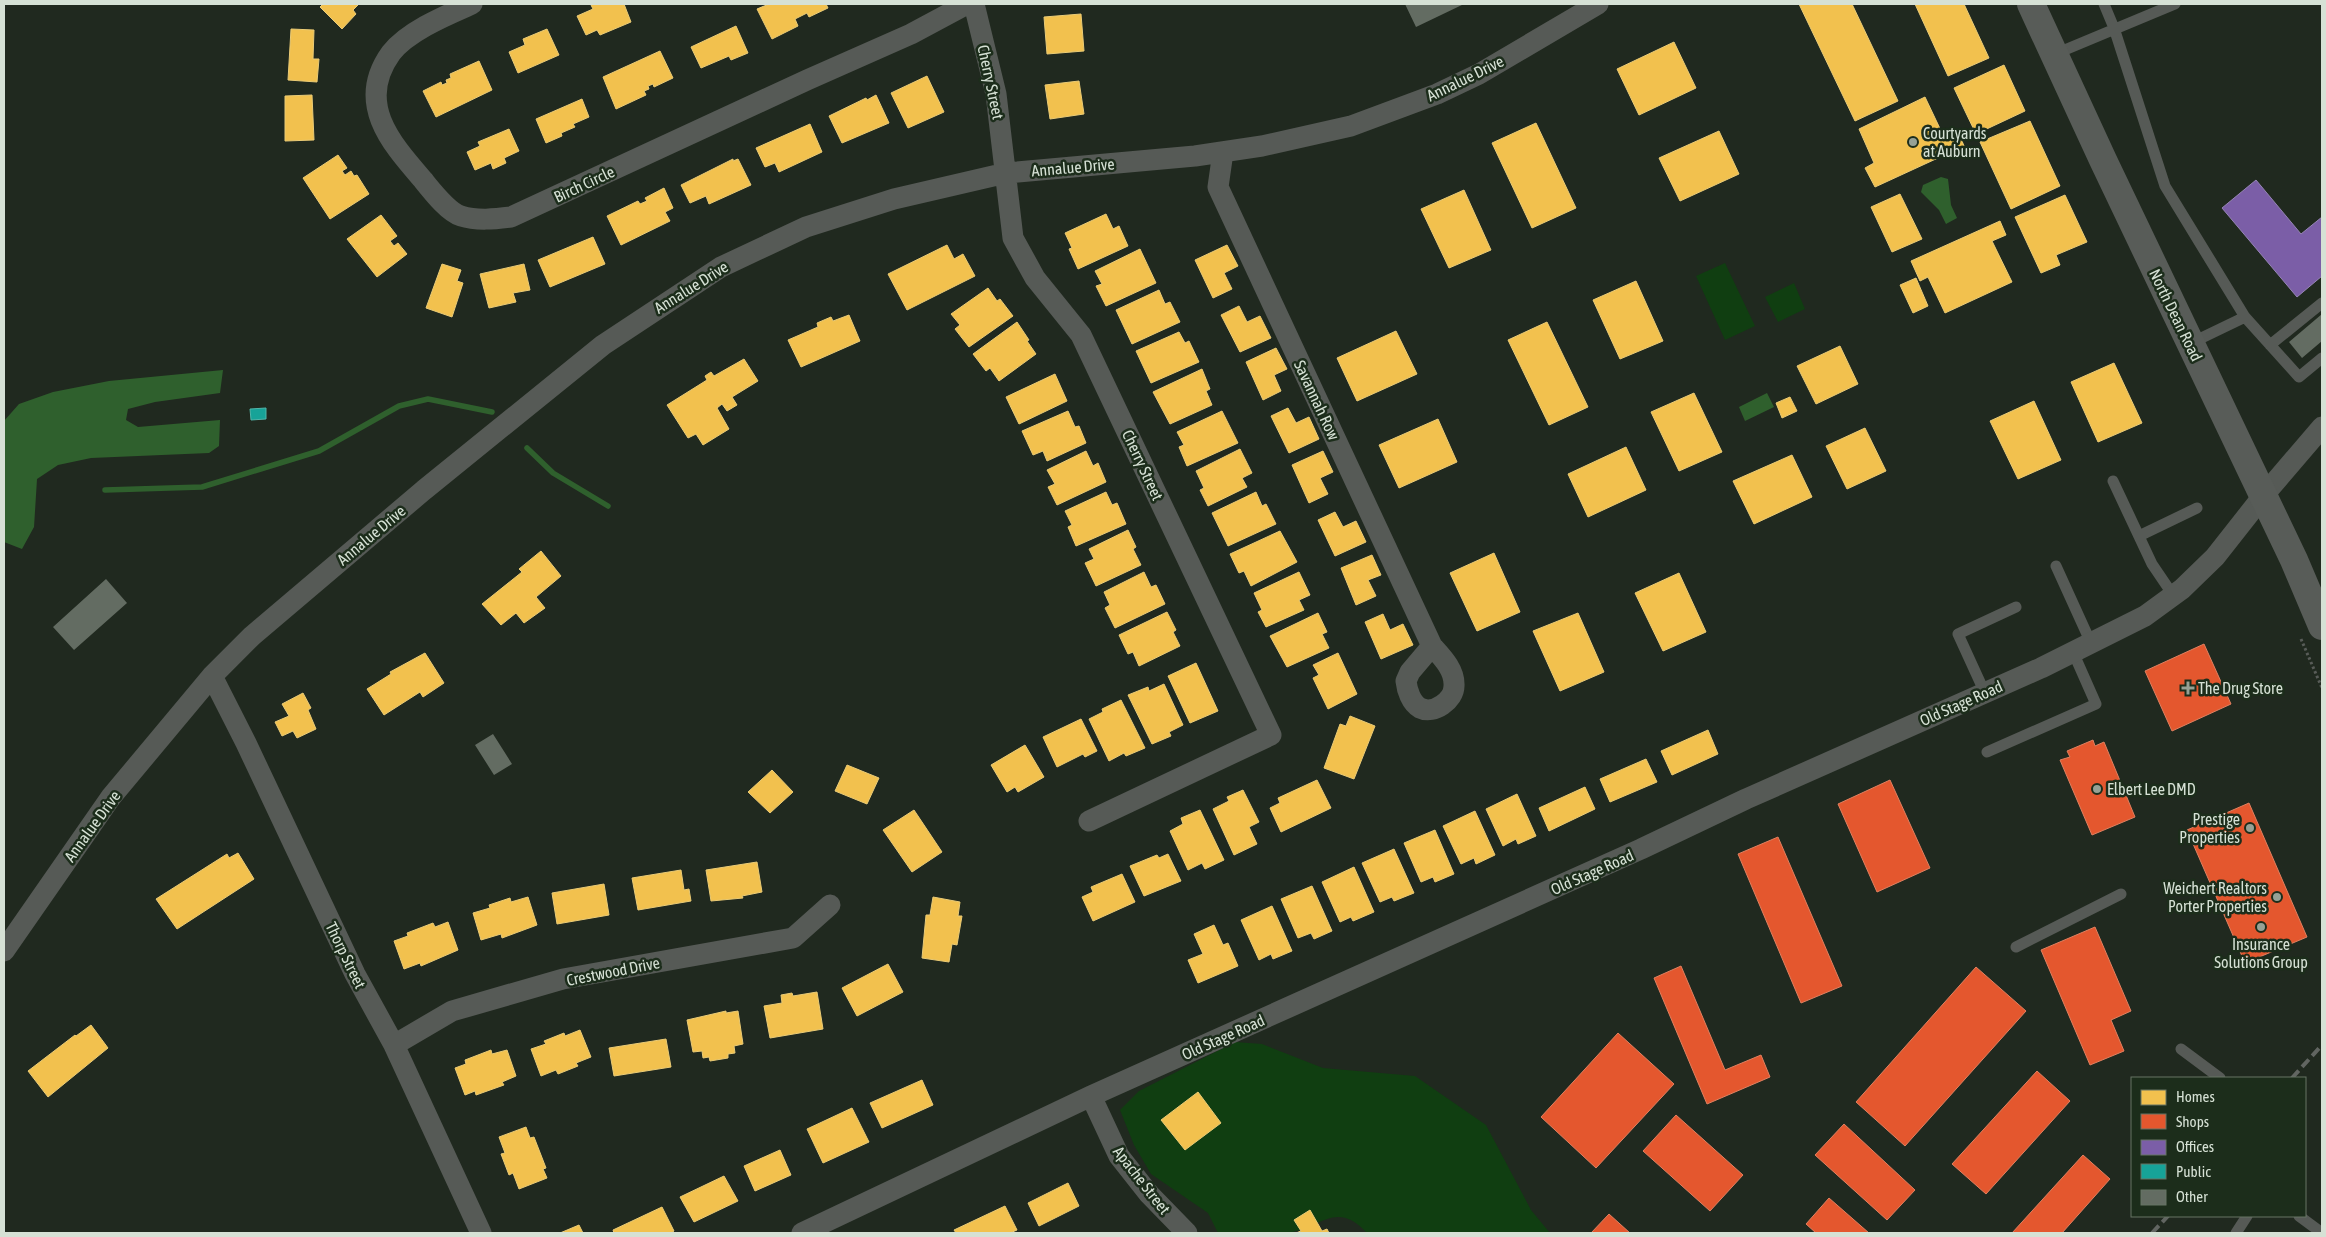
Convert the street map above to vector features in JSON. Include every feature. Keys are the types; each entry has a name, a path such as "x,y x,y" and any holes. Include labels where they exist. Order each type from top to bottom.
{"street":[{"name":"Birch Circle","path":"472,4 409,37 392,53 380,76 376,102 382,127 394,147 439,200 460,216 487,220 511,217 911,34 967,4"},
{"name":"Cherry Street","path":"974,4 996,94 1013,238 1035,278 1081,335 1271,735 1088,821"},
{"name":"Annalue Drive","path":"4,951 111,797 212,676 252,636 424,490 604,345 680,292 721,267 806,227 894,199 1006,173 1195,156 1262,146 1351,126 1437,94 1479,74 1598,4"},
{"name":"North Dean Road","path":"2031,4 2294,560 2322,626"},
{"name":"Savannah Row","path":"1223,152 1218,187 1432,646"},
{"name":"Old Stage Road","path":"811,1231 1091,1096 1642,850 1746,798 1985,692 2145,616 2173,595 2215,558 2263,496 2322,427"},
{"name":"Thorp Street","path":"212,676 246,742 355,974 394,1044 481,1233"},
{"name":"Crestwood Drive","path":"394,1044 452,1012 563,980 793,938 830,905"},
{"name":"Apache Street","path":"1091,1096 1119,1156 1149,1194 1187,1233"}],"lane":[{"path":"2104,4 2114,28 2165,186 2245,317 2299,377 2322,358"},
{"path":"2054,55 2114,28 2175,4"},
{"path":"2270,345 2322,303"},
{"path":"2190,343 2245,317"},
{"path":"2113,481 2152,564 2173,595"},
{"path":"2139,536 2196,508"},
{"path":"1987,752 2096,704 2082,647 2056,566"},
{"path":"1985,692 1958,634 2016,607"},
{"path":"2016,947 2121,894"},
{"path":"2182,1049 2219,1077"},
{"path":"2236,1233 2246,1217"},
{"path":"2300,1217 2322,1233"}],"shaded area":[{"path":"1941,177 1948,179 1951,205 1957,218 1946,224 1939,210 1921,192 1923,185"},
{"path":"1725,263 1755,326 1725,340 1696,276"},
{"path":"1794,283 1805,309 1778,322 1765,297"},
{"path":"223,370 220,393 155,402 128,409 126,420 138,427 220,420 219,446 209,453 91,458 58,465 37,479 34,527 22,549 4,542 4,421 19,404 53,392 109,381"},
{"path":"1767,393 1774,407 1745,421 1739,407"},
{"path":"1235,1042 1262,1044 1323,1068 1415,1076 1486,1125 1531,1210 1550,1233 1367,1233 1356,1223 1346,1218 1337,1217 1287,1233 1218,1233 1208,1213 1151,1174 1134,1145 1120,1110 1139,1091"}],"building: Homes":[{"path":"323,4 359,4 353,10 356,14 342,29 320,7"},
{"path":"624,4 631,22 600,35 597,30 586,35 577,16 593,9 591,5"},
{"path":"769,4 826,4 828,8 809,17 807,13 795,19 798,26 772,39 757,9"},
{"path":"1799,4 1852,4 1898,101 1855,121"},
{"path":"1915,4 1964,4 1989,58 1948,76"},
{"path":"1081,14 1084,51 1047,54 1044,17"},
{"path":"736,26 748,53 731,60 729,56 701,68 691,47"},
{"path":"291,29 314,30 313,59 319,59 317,82 288,80"},
{"path":"547,29 559,55 518,73 509,52 525,45 523,39"},
{"path":"1674,42 1696,88 1639,115 1617,69"},
{"path":"660,51 673,78 654,87 653,84 648,86 649,89 644,91 646,95 616,109 603,77"},
{"path":"479,61 492,90 436,117 423,91 441,82 442,85 447,83 446,80 451,78 450,74"},
{"path":"2004,65 2025,111 1976,134 1954,88"},
{"path":"927,76 944,112 908,128 891,93"},
{"path":"1079,81 1084,114 1050,119 1045,85"},
{"path":"312,95 314,140 285,141 285,96"},
{"path":"876,95 889,123 842,143 829,116"},
{"name":"Courtyards at Auburn","path":"1925,97 1944,137 1958,131 1964,146 1875,187 1865,168 1874,163 1859,129"},
{"path":"582,99 589,117 573,124 575,127 561,133 562,136 546,143 536,119"},
{"path":"2030,121 2060,186 2011,209 1980,142"},
{"path":"1536,123 1576,208 1532,228 1492,143"},
{"path":"810,124 822,152 779,172 775,163 765,167 756,148"},
{"path":"509,129 519,151 504,158 506,163 493,169 491,163 475,170 467,152 480,146 478,142"},
{"path":"1719,131 1739,174 1680,201 1659,158"},
{"path":"338,155 347,168 342,171 345,175 351,171 354,176 357,175 369,194 330,219 303,178"},
{"path":"733,159 733,161 738,159 751,185 709,204 706,196 690,203 681,185"},
{"path":"664,188 673,208 665,212 670,221 621,245 607,216 638,201 640,204 647,201 645,198"},
{"path":"1464,190 1491,250 1449,268 1421,209"},
{"path":"1900,194 1922,239 1892,252 1871,207"},
{"path":"2065,195 2087,242 2056,255 2060,265 2041,273 2015,217"},
{"path":"1106,214 1113,229 1119,226 1128,246 1078,269 1069,249 1072,248 1065,233"},
{"path":"381,215 397,236 390,241 394,246 398,243 407,254 377,277 347,239"},
{"path":"2000,221 2006,235 1992,241 2012,282 1945,313 1928,277 1920,281 1911,261"},
{"path":"593,237 605,264 550,287 538,260"},
{"path":"947,245 954,259 963,254 975,276 907,310 888,274"},
{"path":"1227,245 1238,266 1224,273 1232,289 1213,298 1195,260"},
{"path":"1140,249 1156,283 1106,306 1096,286 1102,284 1095,271"},
{"path":"442,264 461,270 457,281 463,283 452,317 426,308"},
{"path":"524,264 530,290 513,293 516,302 489,308 480,274"},
{"path":"1916,278 1928,306 1913,313 1900,285"},
{"path":"1636,281 1663,341 1620,359 1593,300"},
{"path":"988,288 997,301 1000,299 1013,316 969,347 955,329 960,325 951,314"},
{"path":"1159,290 1165,304 1170,302 1180,322 1132,344 1116,310"},
{"path":"1239,306 1247,322 1260,316 1271,338 1240,352 1221,315"},
{"path":"849,315 860,341 801,367 788,340 818,327 817,323 831,317 833,321"},
{"path":"1017,322 1036,354 999,381 990,368 986,371 973,354"},
{"path":"1547,322 1588,407 1549,425 1508,340"},
{"path":"1396,331 1417,374 1357,401 1337,358"},
{"path":"1179,332 1185,343 1189,341 1199,362 1151,383 1136,351"},
{"path":"1840,346 1858,384 1816,404 1797,366"},
{"path":"1276,348 1287,369 1274,375 1281,391 1263,400 1246,362"},
{"path":"744,359 758,381 732,397 737,405 727,411 722,404 717,408 729,429 703,445 696,434 688,438 667,405 707,380 705,376 711,372 714,376"},
{"path":"2114,363 2142,423 2098,442 2071,382"},
{"path":"1202,369 1210,389 1206,391 1212,405 1170,424 1153,392"},
{"path":"1055,374 1067,401 1019,424 1006,397"},
{"path":"1694,393 1722,452 1679,471 1651,412"},
{"path":"1790,397 1797,411 1782,418 1776,403"},
{"path":"2034,401 2061,460 2018,479 1990,421"},
{"path":"1288,408 1296,423 1309,417 1319,439 1289,453 1271,416"},
{"path":"1068,411 1075,427 1079,426 1086,443 1047,461 1043,451 1033,455 1022,431"},
{"path":"1222,411 1238,443 1187,466 1179,447 1184,445 1177,432"},
{"path":"1438,419 1457,462 1399,488 1379,445"},
{"path":"1865,428 1886,471 1847,489 1826,446"},
{"path":"1626,447 1646,490 1588,517 1568,474"},
{"path":"1240,449 1252,473 1242,478 1247,487 1208,506 1200,490 1204,488 1196,471"},
{"path":"1086,451 1093,466 1098,463 1106,482 1057,505 1048,487 1055,484 1047,470"},
{"path":"1323,451 1333,472 1320,478 1328,494 1309,503 1292,465"},
{"path":"1792,455 1812,497 1754,524 1733,481"},
{"path":"1106,492 1112,505 1117,503 1126,524 1076,546 1068,527 1072,525 1065,511"},
{"path":"1256,492 1262,506 1266,504 1276,524 1228,546 1212,513"},
{"path":"1335,512 1343,527 1356,521 1366,542 1335,556 1318,520"},
{"path":"1128,530 1136,547 1133,549 1141,565 1096,586 1085,563 1094,559 1089,549"},
{"path":"1280,531 1297,562 1251,586 1244,571 1239,573 1230,554"},
{"path":"541,551 561,576 536,597 545,608 524,623 516,613 501,625 482,604 522,572 519,569"},
{"path":"1494,553 1520,612 1477,631 1450,573"},
{"path":"1372,555 1381,575 1368,580 1376,596 1356,605 1341,568"},
{"path":"1144,572 1151,587 1156,585 1165,604 1115,628 1105,608 1110,605 1104,592"},
{"path":"1299,572 1310,595 1299,600 1304,610 1266,627 1258,612 1262,610 1254,593"},
{"path":"1679,573 1706,632 1663,651 1635,593"},
{"path":"1167,612 1176,630 1173,632 1180,646 1139,666 1133,652 1128,654 1119,635"},
{"path":"1318,613 1327,632 1322,634 1329,648 1287,667 1270,636"},
{"path":"1578,613 1604,672 1560,691 1533,631"},
{"path":"1383,614 1390,630 1403,624 1413,645 1381,659 1365,622"},
{"path":"425,653 444,683 423,697 420,692 384,715 367,689 391,674 390,672"},
{"path":"1338,653 1357,694 1328,709 1313,678 1319,675 1313,665"},
{"path":"1196,663 1218,711 1190,723 1168,676"},
{"path":"1164,684 1183,725 1169,732 1171,736 1152,744 1128,695 1148,687 1149,691"},
{"path":"303,693 311,708 308,710 316,729 297,738 293,731 282,736 275,722 289,716 282,704"},
{"path":"1121,700 1145,748 1126,756 1124,753 1109,761 1089,719 1103,712 1102,709"},
{"path":"1350,716 1375,726 1354,779 1324,768 1340,724 1346,726"},
{"path":"1081,719 1097,751 1085,757 1083,754 1057,767 1043,737"},
{"path":"1708,730 1718,754 1672,775 1661,751"},
{"path":"1025,745 1044,777 1018,792 1015,787 1007,792 991,765"},
{"path":"1646,759 1657,782 1610,802 1600,779"},
{"path":"847,765 879,778 867,804 835,791"},
{"path":"772,770 793,792 770,813 748,792"},
{"path":"1317,780 1331,808 1281,832 1270,808 1280,803 1278,798"},
{"path":"1585,787 1595,809 1549,831 1539,808"},
{"path":"1243,790 1259,822 1249,827 1257,844 1234,855 1213,809 1229,801 1227,797"},
{"path":"1517,794 1536,836 1518,844 1516,839 1503,846 1486,809"},
{"path":"914,810 942,852 912,872 883,830"},
{"path":"1200,810 1224,860 1205,869 1202,863 1188,870 1170,831 1183,824 1181,818"},
{"path":"1475,811 1495,855 1476,864 1474,858 1461,864 1443,826"},
{"path":"1435,830 1454,874 1435,882 1433,877 1421,882 1404,843"},
{"path":"1394,849 1414,893 1394,901 1392,897 1380,902 1362,863"},
{"path":"238,853 254,879 177,929 156,899 227,854 229,858"},
{"path":"1168,854 1181,881 1144,896 1130,866 1157,855 1159,858"},
{"path":"757,862 762,892 742,896 743,898 711,901 706,870"},
{"path":"1354,867 1374,912 1353,921 1351,917 1340,922 1322,882"},
{"path":"681,870 684,890 689,889 691,901 638,910 632,878"},
{"path":"1122,874 1135,902 1093,921 1082,897 1093,892 1091,887"},
{"path":"604,884 609,915 557,924 552,893"},
{"path":"1312,886 1332,931 1314,939 1311,933 1298,938 1281,899"},
{"path":"528,897 537,925 502,938 501,934 481,940 473,913 490,908 489,905 510,898 511,902"},
{"path":"933,897 960,902 958,916 962,916 957,945 952,944 949,962 922,958 926,915 930,915"},
{"path":"1272,906 1292,951 1273,959 1271,954 1259,960 1241,920"},
{"path":"448,922 458,950 421,966 420,963 404,969 394,941 408,936 407,933 433,923 435,927"},
{"path":"1214,925 1223,945 1228,943 1238,966 1198,983 1188,960 1203,954 1194,934"},
{"path":"888,964 903,992 857,1016 842,988"},
{"path":"817,992 823,1029 770,1038 764,1006 782,1003 781,995 792,993 793,996"},
{"path":"726,1011 726,1013 738,1011 743,1044 734,1046 735,1053 728,1054 728,1058 710,1061 709,1057 703,1058 702,1051 693,1052 687,1020"},
{"path":"91,1025 108,1048 48,1097 28,1071"},
{"path":"580,1030 591,1057 576,1063 578,1066 558,1074 556,1070 541,1076 531,1049 546,1044 544,1041 564,1033 565,1036"},
{"path":"666,1039 671,1067 614,1076 609,1048"},
{"path":"491,1050 492,1054 507,1050 516,1076 502,1082 504,1085 476,1095 475,1091 465,1095 455,1068 466,1064 465,1060"},
{"path":"922,1080 933,1105 882,1128 870,1103"},
{"path":"1198,1092 1221,1123 1185,1150 1161,1120"},
{"path":"852,1108 869,1142 823,1163 807,1129"},
{"path":"526,1127 530,1138 534,1137 546,1168 543,1169 547,1178 519,1189 513,1173 509,1175 501,1154 505,1153 499,1137"},
{"path":"780,1150 791,1175 755,1191 744,1166"},
{"path":"724,1176 738,1201 694,1222 680,1197"},
{"path":"1068,1183 1079,1206 1039,1226 1028,1203"},
{"path":"1005,1206 1017,1230 1010,1233 956,1233 954,1230"},
{"path":"662,1207 674,1231 671,1233 614,1233 613,1230"},
{"path":"1310,1210 1322,1231 1327,1229 1329,1233 1296,1233 1301,1231 1294,1220"},
{"path":"579,1225 583,1233 560,1233"}],"building: Shops":[{"name":"The Drug Store","path":"2204,644 2231,704 2172,731 2145,671"},
{"name":"Elbert Lee DMD","path":"2093,740 2095,746 2104,742 2135,817 2092,835 2060,760 2070,757 2067,751"},
{"path":"1890,780 1930,868 1877,892 1838,804"},
{"path":"2249,803 2307,937 2245,963 2187,830"},
{"path":"1778,837 1842,986 1801,1003 1738,854"},
{"path":"2095,927 2131,1011 2111,1020 2124,1051 2090,1065 2041,950"},
{"path":"1681,966 1725,1070 1761,1055 1770,1077 1707,1104 1654,978"},
{"path":"1976,967 2026,1011 1905,1146 1856,1102"},
{"path":"1618,1033 1674,1084 1596,1168 1541,1117"},
{"path":"2037,1071 2070,1101 1986,1194 1952,1164"},
{"path":"1676,1115 1743,1175 1710,1211 1643,1151"},
{"path":"1844,1124 1915,1190 1887,1220 1815,1155"},
{"path":"2083,1155 2110,1179 2062,1233 2012,1233"},
{"path":"1829,1198 1869,1233 1816,1233 1806,1224"},
{"path":"1609,1214 1630,1233 1591,1233"}],"building: Offices":[{"path":"2256,180 2301,234 2322,217 2322,276 2297,297 2222,208"}],"building: Public":[{"path":"266,408 266,419 251,420 250,409"}],"building: Other":[{"path":"1405,4 1464,4 1416,27"},
{"path":"2322,314 2322,341 2302,358 2289,342"},
{"path":"106,579 127,603 74,650 53,627"},
{"path":"493,734 512,764 494,775 475,745"}],"waterway":[{"path":"105,490 202,487 319,451 399,406 428,399 492,412"},
{"path":"527,448 553,473 608,506"}],"railway":[{"path":"2293,1077 2322,1045"},
{"path":"2152,1233 2167,1217"}],"place":[{"name":"Courtyards at Auburn","path":"1913,142"},
{"name":"The Drug Store","path":"2188,688"},
{"name":"Elbert Lee DMD","path":"2097,789"},
{"name":"Prestige Properties","path":"2250,828"},
{"name":"Weichert Realtors Porter Properties","path":"2277,897"},
{"name":"Insurance Solutions Group","path":"2261,927"}]}
